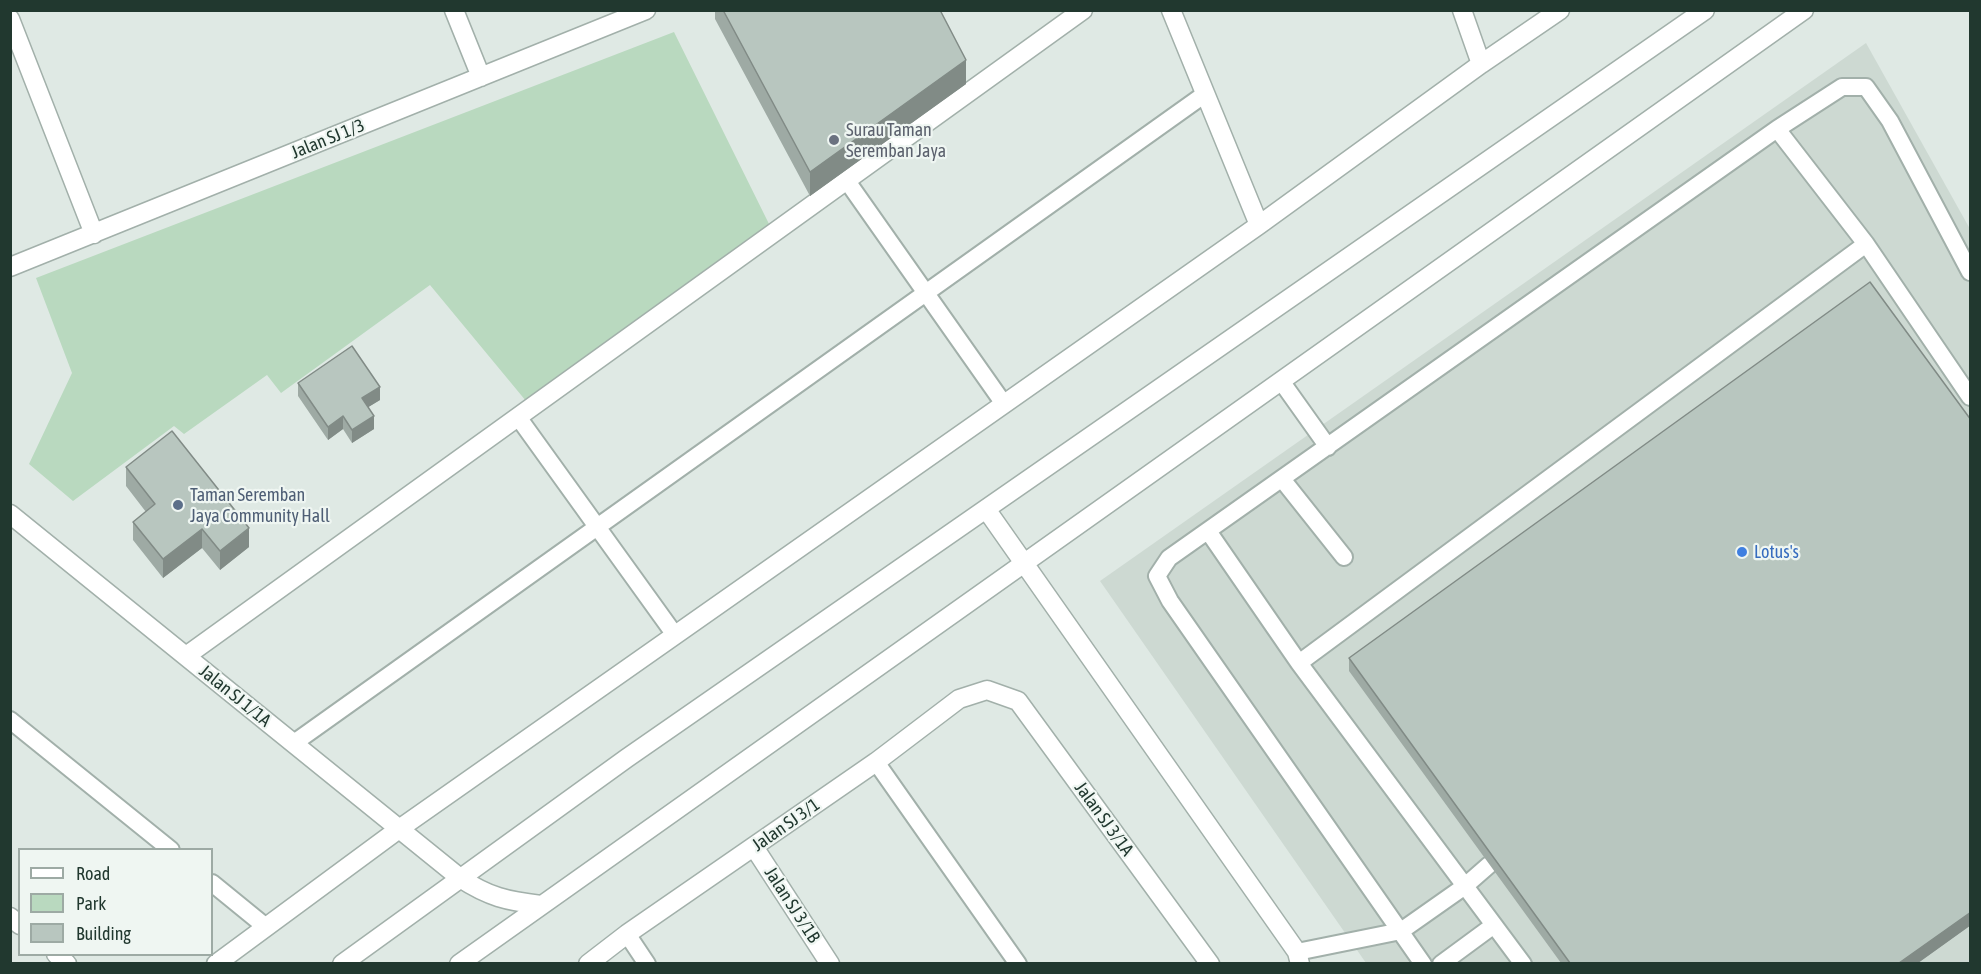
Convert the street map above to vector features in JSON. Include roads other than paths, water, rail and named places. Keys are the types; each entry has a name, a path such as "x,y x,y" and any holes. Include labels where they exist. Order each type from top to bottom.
{"street":[{"path":"454,10 481,77"},
{"name":"Jalan SJ 1/3","path":"10,267 646,10"},
{"path":"186,656 1083,10"},
{"path":"1171,10 1259,225"},
{"path":"1462,10 1481,63"},
{"path":"216,963 399,829 1259,225 1481,63 1560,10"},
{"path":"342,963 637,751 1705,10"},
{"path":"459,963 1804,10"},
{"path":"10,19 94,234"},
{"path":"986,509 1299,958"},
{"name":"Jalan SJ 1/1A","path":"10,514 460,878 481,892 513,902 541,905"},
{"name":"Jalan SJ 3/1","path":"588,963 876,762 959,699 987,690"},
{"name":"Jalan SJ 3/1A","path":"987,690 1018,701 1210,963"},
{"name":"Jalan SJ 3/1B","path":"754,847 830,963"}],"lane":[{"path":"1423,963 1170,601 1156,576 1169,558 1777,129 1842,87 1866,87 1890,121 1971,272"},
{"path":"294,743 1205,94"},
{"path":"1777,129 1866,244 1971,397"},
{"path":"847,181 1004,404"},
{"path":"1299,663 1866,244"},
{"path":"1281,381 1328,447"},
{"path":"518,417 675,635"},
{"path":"1282,479 1344,557"},
{"path":"1208,531 1299,663 1523,963"},
{"path":"10,720 170,848"},
{"path":"876,762 1018,963"},
{"path":"1299,958 1401,931 1465,886 1489,866"},
{"path":"213,884 266,927"},
{"path":"1441,963 1494,924"},
{"path":"627,934 647,963"}],"place":[{"name":"Surau Taman Seremban Jaya","path":"834,140"},
{"name":"Taman Seremban Jaya Community Hall","path":"178,505"},
{"name":"Lotus's","path":"1742,552"}]}
